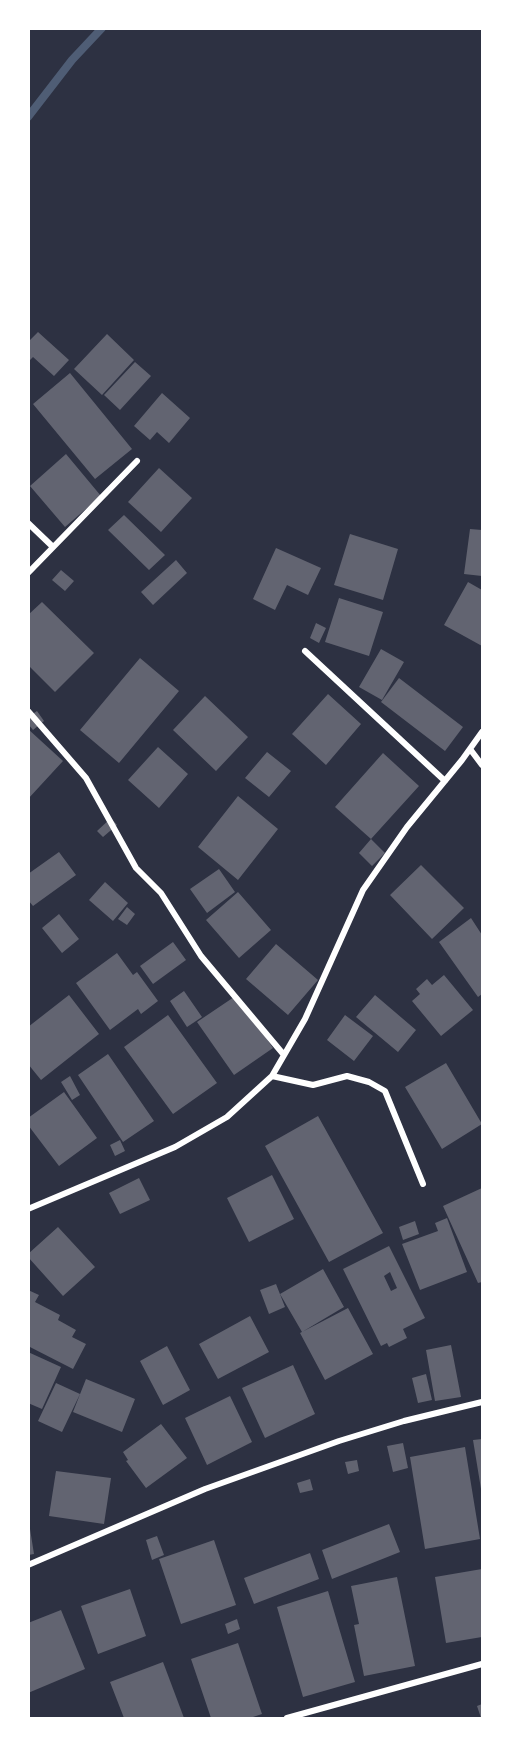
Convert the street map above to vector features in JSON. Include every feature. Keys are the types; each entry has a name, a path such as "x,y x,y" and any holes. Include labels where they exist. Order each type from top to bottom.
{"street":[{"path":"28,573 136,461"},
{"path":"28,524 53,547"},
{"path":"305,651 445,780"},
{"path":"28,711 86,778 136,868 161,893 201,956 284,1054"},
{"path":"28,1200 31,1208 175,1147 227,1117 272,1076 305,1019 363,890 407,826 483,732"},
{"path":"470,749 483,765"},
{"path":"272,1076 313,1085 347,1076 369,1082 385,1090 423,1184"},
{"path":"28,1564 205,1489 328,1445 404,1421 483,1402"},
{"path":"287,1719 483,1664"}],"building":[{"path":"38,332 69,360 54,376 33,357 28,362 28,342"},
{"path":"107,334 134,360 102,395 74,369"},
{"path":"135,362 151,376 120,410 104,395"},
{"path":"70,373 132,449 95,479 33,404"},
{"path":"162,393 190,418 169,443 157,432 150,440 134,426"},
{"path":"66,454 101,496 65,527 30,486"},
{"path":"159,468 192,498 161,532 128,502"},
{"path":"124,515 165,555 149,570 108,530"},
{"path":"470,529 482,530 482,576 464,574"},
{"path":"350,534 398,549 383,600 334,585"},
{"path":"276,548 321,568 308,595 287,585 275,610 253,599"},
{"path":"176,560 187,573 153,605 141,592"},
{"path":"61,570 74,581 65,591 52,580"},
{"path":"468,582 482,590 482,646 444,625"},
{"path":"339,598 383,612 369,656 325,642"},
{"path":"42,602 94,653 55,692 28,665 28,615"},
{"path":"316,623 326,628 319,643 310,638"},
{"path":"381,649 404,662 382,700 359,687"},
{"path":"140,658 179,691 119,763 80,730"},
{"path":"399,678 463,727 445,751 381,702"},
{"path":"328,694 361,724 326,765 292,734"},
{"path":"205,696 248,737 216,771 173,730"},
{"path":"37,711 44,721 33,730 28,724 28,717"},
{"path":"28,729 63,761 28,799"},
{"path":"158,747 188,774 159,808 128,780"},
{"path":"267,752 291,771 269,797 245,778"},
{"path":"383,753 419,786 371,839 335,807"},
{"path":"238,796 278,829 238,880 198,847"},
{"path":"111,818 117,825 103,837 97,831"},
{"path":"371,839 385,853 372,866 359,853"},
{"path":"59,852 76,875 33,906 28,900 28,874"},
{"path":"421,865 464,908 432,939 390,895"},
{"path":"219,869 235,892 207,913 190,889"},
{"path":"105,882 128,903 113,921 89,900"},
{"path":"238,892 271,930 239,958 206,920"},
{"path":"127,907 135,914 127,925 118,919"},
{"path":"59,914 79,939 62,953 42,928"},
{"path":"471,918 482,935 482,994 478,997 439,942"},
{"path":"173,942 186,960 153,984 140,966"},
{"path":"276,944 318,980 288,1015 246,979"},
{"path":"117,953 133,975 137,972 158,1001 141,1014 138,1009 110,1030 76,983"},
{"path":"444,975 473,1010 441,1036 412,1001 420,994 416,989 427,979 432,985"},
{"path":"184,991 202,1017 187,1027 170,1001"},
{"path":"69,995 99,1034 41,1080 28,1064 28,1027"},
{"path":"237,995 273,1048 234,1075 197,1022"},
{"path":"375,995 416,1030 398,1052 356,1017"},
{"path":"168,1015 217,1083 173,1114 124,1047"},
{"path":"345,1015 373,1036 354,1061 327,1040"},
{"path":"108,1054 154,1121 123,1142 78,1075"},
{"path":"446,1063 482,1124 442,1149 405,1087"},
{"path":"70,1076 80,1095 72,1100 61,1082"},
{"path":"64,1092 97,1138 59,1166 28,1125 28,1118"},
{"path":"318,1116 383,1233 329,1262 265,1146"},
{"path":"120,1140 125,1151 115,1156 110,1145"},
{"path":"272,1175 294,1219 249,1242 227,1198"},
{"path":"139,1178 150,1200 120,1214 109,1193"},
{"path":"482,1188 482,1282 478,1283 443,1206"},
{"path":"447,1218 467,1272 420,1290 402,1244 438,1231 435,1223"},
{"path":"415,1221 419,1234 403,1240 399,1227"},
{"path":"58,1227 95,1267 63,1296 28,1257 28,1254"},
{"path":"389,1246 425,1318 403,1329 407,1338 389,1347 387,1343 381,1346 343,1269","holes":["390,1272 397,1288 391,1291 384,1276"]},
{"path":"323,1269 344,1307 302,1332 280,1294"},
{"path":"276,1284 285,1307 269,1314 260,1290"},
{"path":"28,1290 39,1295 35,1302 60,1315 58,1320 76,1330 72,1337 86,1344 73,1369 28,1346"},
{"path":"348,1308 373,1354 325,1380 300,1333"},
{"path":"250,1316 269,1352 218,1379 199,1344"},
{"path":"451,1345 461,1397 435,1401 426,1350"},
{"path":"167,1346 190,1390 163,1405 140,1361"},
{"path":"28,1352 61,1367 42,1409 28,1403"},
{"path":"293,1365 315,1414 265,1438 242,1388"},
{"path":"426,1374 432,1400 418,1403 412,1378"},
{"path":"86,1379 135,1399 122,1432 73,1412"},
{"path":"56,1383 80,1394 62,1432 38,1421"},
{"path":"230,1396 252,1442 207,1465 185,1418"},
{"path":"161,1424 187,1458 146,1488 126,1461 128,1460 123,1452"},
{"path":"482,1439 482,1489 481,1489 473,1440"},
{"path":"403,1443 408,1468 393,1472 387,1446"},
{"path":"465,1447 480,1539 425,1549 410,1457"},
{"path":"357,1460 359,1471 348,1474 345,1462"},
{"path":"56,1471 111,1478 104,1524 49,1516"},
{"path":"310,1479 313,1490 300,1493 297,1483"},
{"path":"389,1524 400,1552 332,1579 322,1550"},
{"path":"30,1529 34,1554 28,1555 28,1530"},
{"path":"157,1536 164,1555 152,1560 146,1540"},
{"path":"214,1540 236,1605 181,1624 159,1559"},
{"path":"310,1553 319,1579 254,1604 244,1578"},
{"path":"482,1569 482,1637 446,1643 435,1577"},
{"path":"397,1577 415,1666 364,1676 354,1625 359,1624 351,1586"},
{"path":"130,1589 146,1636 98,1654 81,1606"},
{"path":"328,1591 355,1682 303,1697 277,1607"},
{"path":"61,1610 85,1669 28,1693 28,1623"},
{"path":"237,1619 240,1629 228,1634 225,1624"},
{"path":"238,1643 262,1714 250,1718 211,1718 191,1659"},
{"path":"163,1662 184,1718 124,1718 110,1682"},
{"path":"482,1704 482,1718 481,1718 477,1706"}],"waterway":[{"path":"28,117 72,60 102,28"}]}
